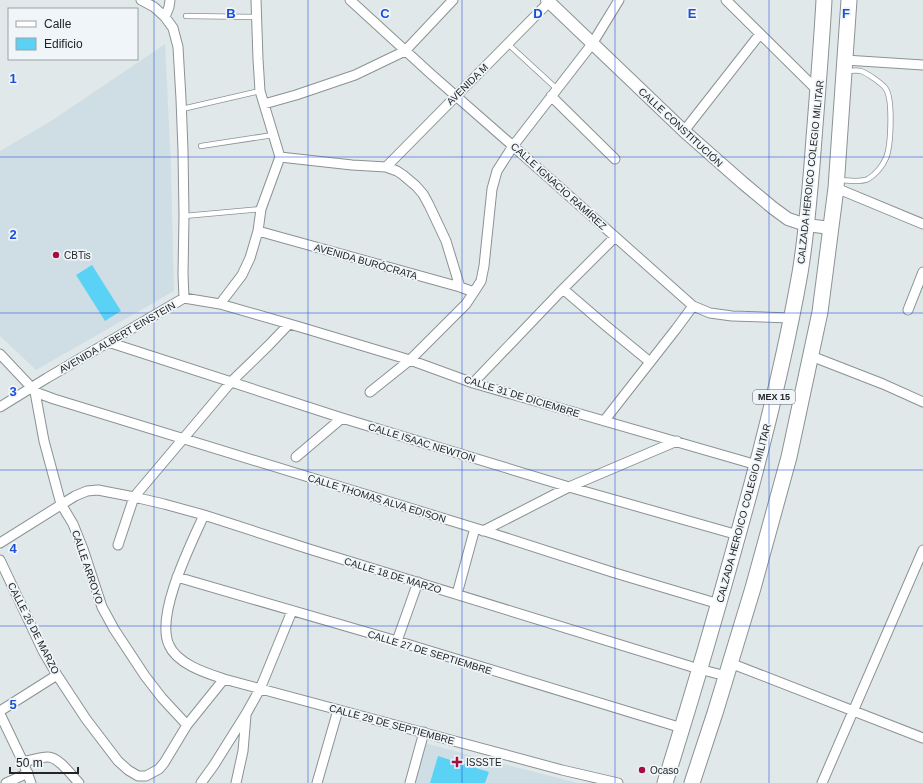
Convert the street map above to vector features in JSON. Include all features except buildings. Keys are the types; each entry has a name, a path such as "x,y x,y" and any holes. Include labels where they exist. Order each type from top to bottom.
{"main road":[{"name":"CALZADA HEROICO COLEGIO MILITAR","path":"665,783 719,604 757,465 776,390 791,318 800,272 806,225 818,91 824,0"},
{"name":"MEX 15","path":"692,783 753,588 789,457 812,356 820,312 836,184 849,0"}],"street":[{"path":"141,0 154,6 165,17 173,28 178,47 182,109 184,298"},
{"path":"165,17 170,0"},
{"path":"220,304 242,275 250,258 258,231 261,209 280,157 260,91 256,0"},
{"name":"CALLE IGNACIO RAMÍREZ","path":"350,0 455,96 693,306 710,313 732,316 791,318"},
{"path":"264,104 355,75 405,51 453,0"},
{"path":"370,392 410,360 466,304 481,281 492,189 497,171 513,146 592,44 619,0"},
{"path":"726,0 818,91"},
{"name":"CALLE CONSTITUCIÓN","path":"548,1 684,131 773,208 788,219 806,225 831,228"},
{"name":"AVENIDA M","path":"386,167 508,44 548,1"},
{"path":"684,131 760,34"},
{"path":"845,66 923,65"},
{"path":"554,93 616,159"},
{"path":"280,157 352,165 386,167 403,175 423,194 446,241 460,287"},
{"path":"836,184 923,224"},
{"name":"AVENIDA BURÓCRATA","path":"258,231 474,292"},
{"path":"473,383 615,237"},
{"path":"908,310 923,272"},
{"path":"564,289 650,362"},
{"name":"AVENIDA ALBERT EINSTEIN","path":"0,408 33,390 108,342 184,298 220,304 289,324"},
{"path":"604,420 693,306"},
{"path":"118,545 134,497 231,382 289,324"},
{"name":"CALLE 31 DE DICIEMBRE","path":"289,324 410,360 473,383 757,465"},
{"name":"CALLE ISAAC NEWTON","path":"108,342 342,418 569,487 738,535"},
{"path":"0,354 33,390"},
{"path":"812,356 883,384 923,402"},
{"name":"CALLE THOMAS ALVA EDISON","path":"33,390 54,400 719,604"},
{"name":"CALLE ARROYO","path":"33,390 44,441 61,504 73,524 83,549 102,607 114,629 162,698 187,725"},
{"path":"296,457 342,418"},
{"path":"456,594 479,530 569,487 677,441"},
{"name":"CALLE 18 DE MARZO","path":"0,543 61,504 86,491 98,490 134,497 204,515 257,533 699,669 728,670 853,712 923,738"},
{"path":"176,577 204,515"},
{"path":"822,783 923,550"},
{"name":"CALLE 26 DE MARZO","path":"0,560 43,651 57,675 86,718 118,761 138,776 146,776 159,769 187,725 224,680"},
{"name":"CALLE 27 DE SEPTIEMBRE","path":"176,577 397,641 682,728"},
{"name":"CALLE 29 DE SEPTIEMBRE","path":"176,577 166,620 168,645 184,662 201,671 224,680 555,768 618,783"},
{"path":"397,641 418,582"},
{"path":"201,783 214,765 260,689 292,611"},
{"path":"0,711 57,675"},
{"path":"317,783 338,710"},
{"path":"0,714 24,762 32,783"},
{"path":"236,783 243,751 246,714"},
{"path":"410,783 424,732"},
{"path":"24,762 49,757 54,758 62,764 79,783"},
{"path":"6,783 28,773"}],"lane":[{"path":"186,16 256,17"},
{"path":"508,44 554,93"},
{"path":"836,184 867,180 881,168 889,149 890,113 887,90 866,73 845,66"},
{"path":"182,109 260,91"},
{"path":"201,146 273,135"},
{"path":"184,216 261,209"}],"shaded area":[{"path":"165,44 171,166 174,291 36,370 0,336 0,151 51,121"},
{"name":"ISSSTE","path":"425,743 484,759 578,783 414,783"}],"place":[{"name":"CBTis","path":"56,255"},
{"name":"ISSSTE","path":"457,762"},
{"name":"Ocaso","path":"642,770"}]}
